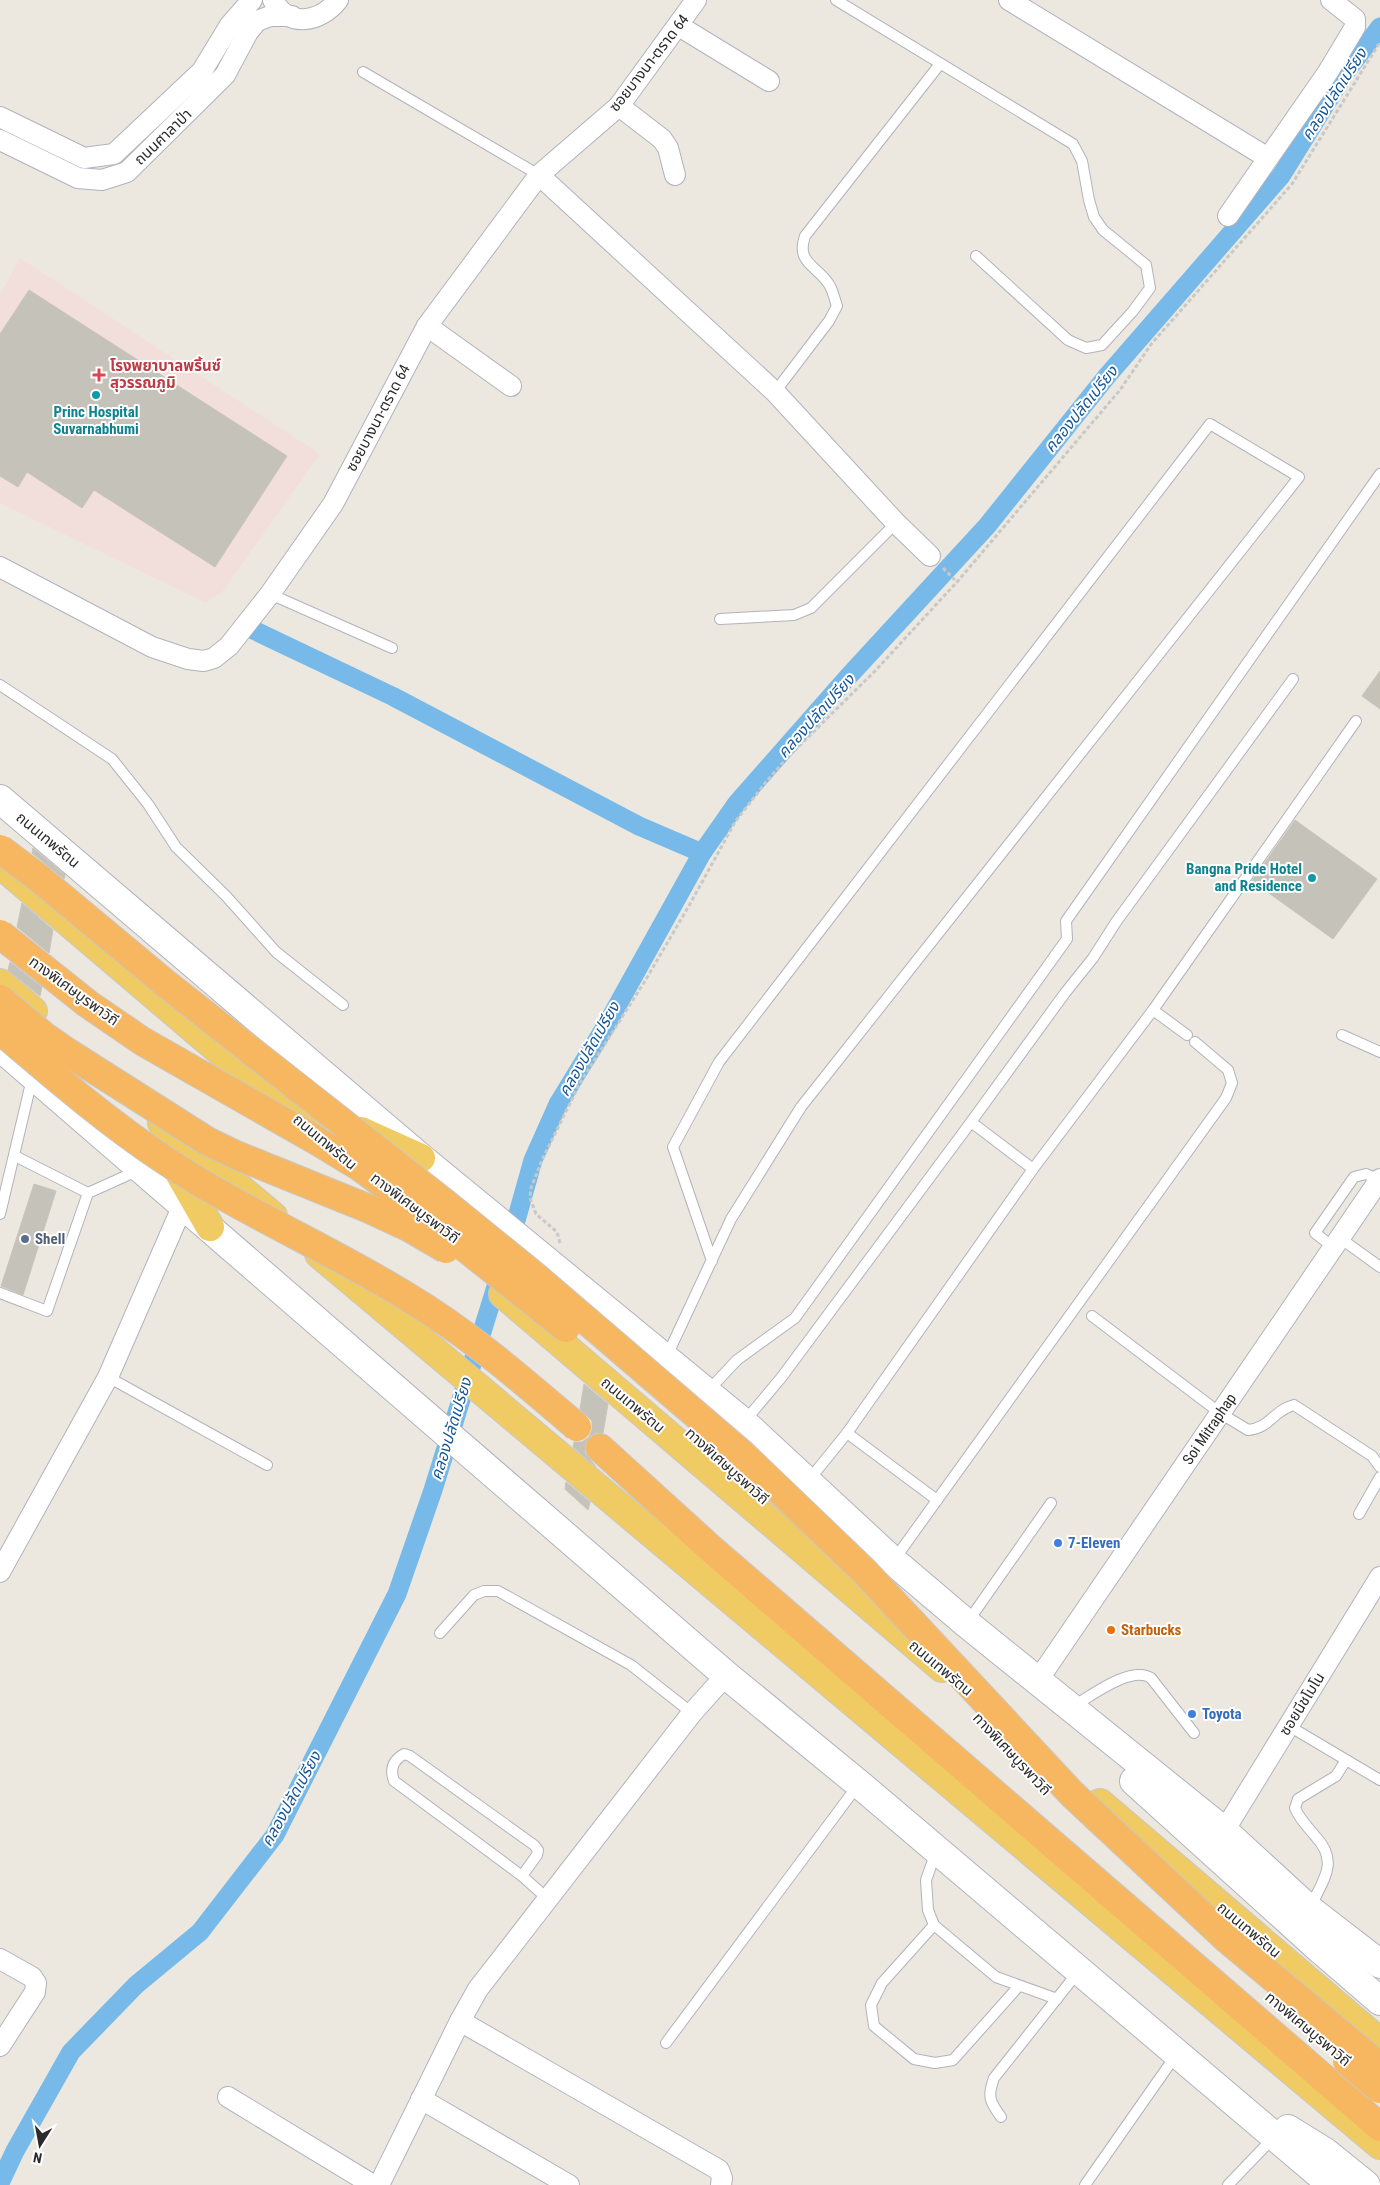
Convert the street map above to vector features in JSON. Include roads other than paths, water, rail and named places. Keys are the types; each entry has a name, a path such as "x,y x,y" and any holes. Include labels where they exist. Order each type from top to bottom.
{"highway":[{"path":"0,849 40,879 165,983 454,1210 537,1278 742,1454 864,1571 1072,1794 1227,1939 1380,2067"},
{"name":"ถนนเทพรัตน","path":"0,864 463,1260 516,1296 1380,2042"},
{"name":"ทางพิเศษบูรพาวิถี","path":"0,934 88,1004 142,1041 311,1137 360,1167 404,1198 516,1296 731,1467 852,1583 1060,1806 1216,1951 1380,2089"},
{"path":"0,983 138,1103 1380,2144"},
{"path":"0,999 44,1036 67,1052 208,1141 236,1155 336,1195 410,1228 516,1296"},
{"path":"0,1030 64,1085 115,1125 166,1161 266,1220 406,1296 457,1329 576,1427"},
{"path":"255,1082 421,1158"},
{"path":"138,1103 210,1227"},
{"name":"ทางพิเศษบูรพาวิถี","path":"600,1448 710,1548 1380,2127"}],"main road":[{"name":"ถนนเทพรัตน","path":"0,799 421,1158 743,1422 893,1561 966,1623 1224,1831 1309,1909 1380,1964"},
{"path":"0,1047 726,1675 859,1784 1332,2185"},
{"path":"1071,1707 1116,1764 1322,1951 1380,2001"},
{"path":"1211,2081 1325,2152 1366,2185"}],"street":[{"name":"ถนนศาลาป่า","path":"0,117 84,158 114,154 202,70 230,25 252,0"},
{"path":"273,0 285,13 292,16"},
{"name":"ถนนศาลาป่า","path":"0,140 78,178 102,180 127,172 225,75 248,32 257,21 270,16 292,16 308,19 321,16 331,9 338,0"},
{"name":"ซอยบางนา-ตราด 64","path":"0,567 152,647 188,659 204,661 214,658 230,646 270,594 333,504 427,326 539,175 619,106 696,0"},
{"path":"1009,0 1268,158"},
{"path":"1228,216 1328,72 1355,26 1355,19 1331,0"},
{"path":"678,26 770,81"},
{"path":"619,106 662,139 668,148 675,175"},
{"path":"539,175 775,392 896,523 930,556"},
{"path":"427,326 511,386"},
{"name":"Soi Mitraphap","path":"1038,1680 1380,1180"},
{"path":"0,1572 108,1378 184,1205"},
{"name":"ซอยนีชโมโน","path":"1224,1831 1380,1577"},
{"path":"378,2185 478,1989 692,1713 726,1675"},
{"path":"0,1959 32,1977 36,1983 35,1992 0,2046"},
{"path":"460,2021 719,2170 722,2178 721,2185"},
{"path":"228,2097 373,2185"},
{"path":"421,2099 569,2185"}],"lane":[{"path":"836,0 1074,144 1082,161 1094,217 1103,230 1146,265 1150,288 1133,311 1102,345 1086,348 1068,340 976,256"},
{"path":"775,392 830,322 836,306 830,286 803,256 802,245 805,236 940,64"},
{"path":"363,72 539,175"},
{"path":"666,1359 712,1261 731,1219 801,1107 1299,477 1210,424 719,1062 673,1147 712,1261"},
{"path":"706,1392 737,1360 795,1318 1067,939 1066,921 1380,474"},
{"path":"720,619 794,615 811,608 896,523"},
{"path":"270,594 392,648"},
{"path":"743,1422 781,1378 1064,993 1092,958 1116,922 1294,680"},
{"path":"0,685 112,759 148,804 176,847 226,896 276,952 343,1005"},
{"path":"807,1482 847,1433 1033,1169 1153,1010 1356,721"},
{"path":"1153,1010 1186,1035"},
{"path":"1342,1035 1380,1052"},
{"path":"893,1561 1226,1098 1232,1083 1228,1070 1195,1042"},
{"path":"0,1214 33,1076"},
{"path":"971,1122 1033,1169"},
{"path":"15,1156 88,1193"},
{"path":"0,1293 47,1311 88,1193 142,1169"},
{"path":"1337,1243 1380,1267"},
{"path":"1092,1316 1220,1413 1248,1430 1263,1428 1286,1407 1294,1405 1372,1456 1380,1467"},
{"path":"108,1378 267,1465"},
{"path":"847,1433 937,1500"},
{"path":"1358,1514 1380,1477"},
{"path":"966,1623 1051,1504"},
{"path":"440,1632 474,1595 484,1591 498,1592 631,1664 692,1713"},
{"path":"1071,1707 1120,1679 1136,1674 1145,1674 1152,1678 1194,1733"},
{"path":"1289,1726 1380,1780"},
{"path":"522,1876 537,1855 538,1850 534,1845 410,1756 404,1754 398,1758 392,1766 391,1772 394,1782 522,1876 548,1898"},
{"path":"1309,1909 1328,1869 1328,1854 1320,1841 1299,1817 1295,1808 1298,1799 1336,1776 1346,1760"},
{"path":"666,2044 859,1784"},
{"path":"937,1850 926,1880 928,1910 934,1924 996,1977 1018,1987 1057,1998"},
{"path":"934,1924 882,1983 871,2005 874,2026 914,2059 935,2063 952,2060 1018,1987"},
{"path":"1001,2117 991,2103 989,2090 994,2078 1079,1970"},
{"path":"1086,2185 1177,2053"},
{"path":"1228,2185 1275,2136"}],"waterway":[{"name":"คลองปลัดเปรียง","path":"510,1242 533,1160 558,1104 607,1024 702,853 737,803 847,678 987,526 1107,376 1281,176 1345,73 1380,27"},
{"path":"249,628 392,696 639,826 702,853"},
{"name":"คลองปลัดเปรียง","path":"0,2183 15,2151 71,2052 136,1985 200,1932 275,1835 397,1594 433,1490 499,1277"}],"place":[{"name":"โรงพยาบาลพริ้นซ์ สุวรรณภูมิ","path":"99,375"},
{"name":"Princ Hospital Suvarnabhumi","path":"96,395"},
{"name":"Bangna Pride Hotel and Residence","path":"1312,878"},
{"name":"Shell","path":"25,1239"},
{"name":"7-Eleven","path":"1058,1543"},
{"name":"Starbucks","path":"1111,1630"},
{"name":"Toyota","path":"1192,1714"}]}
